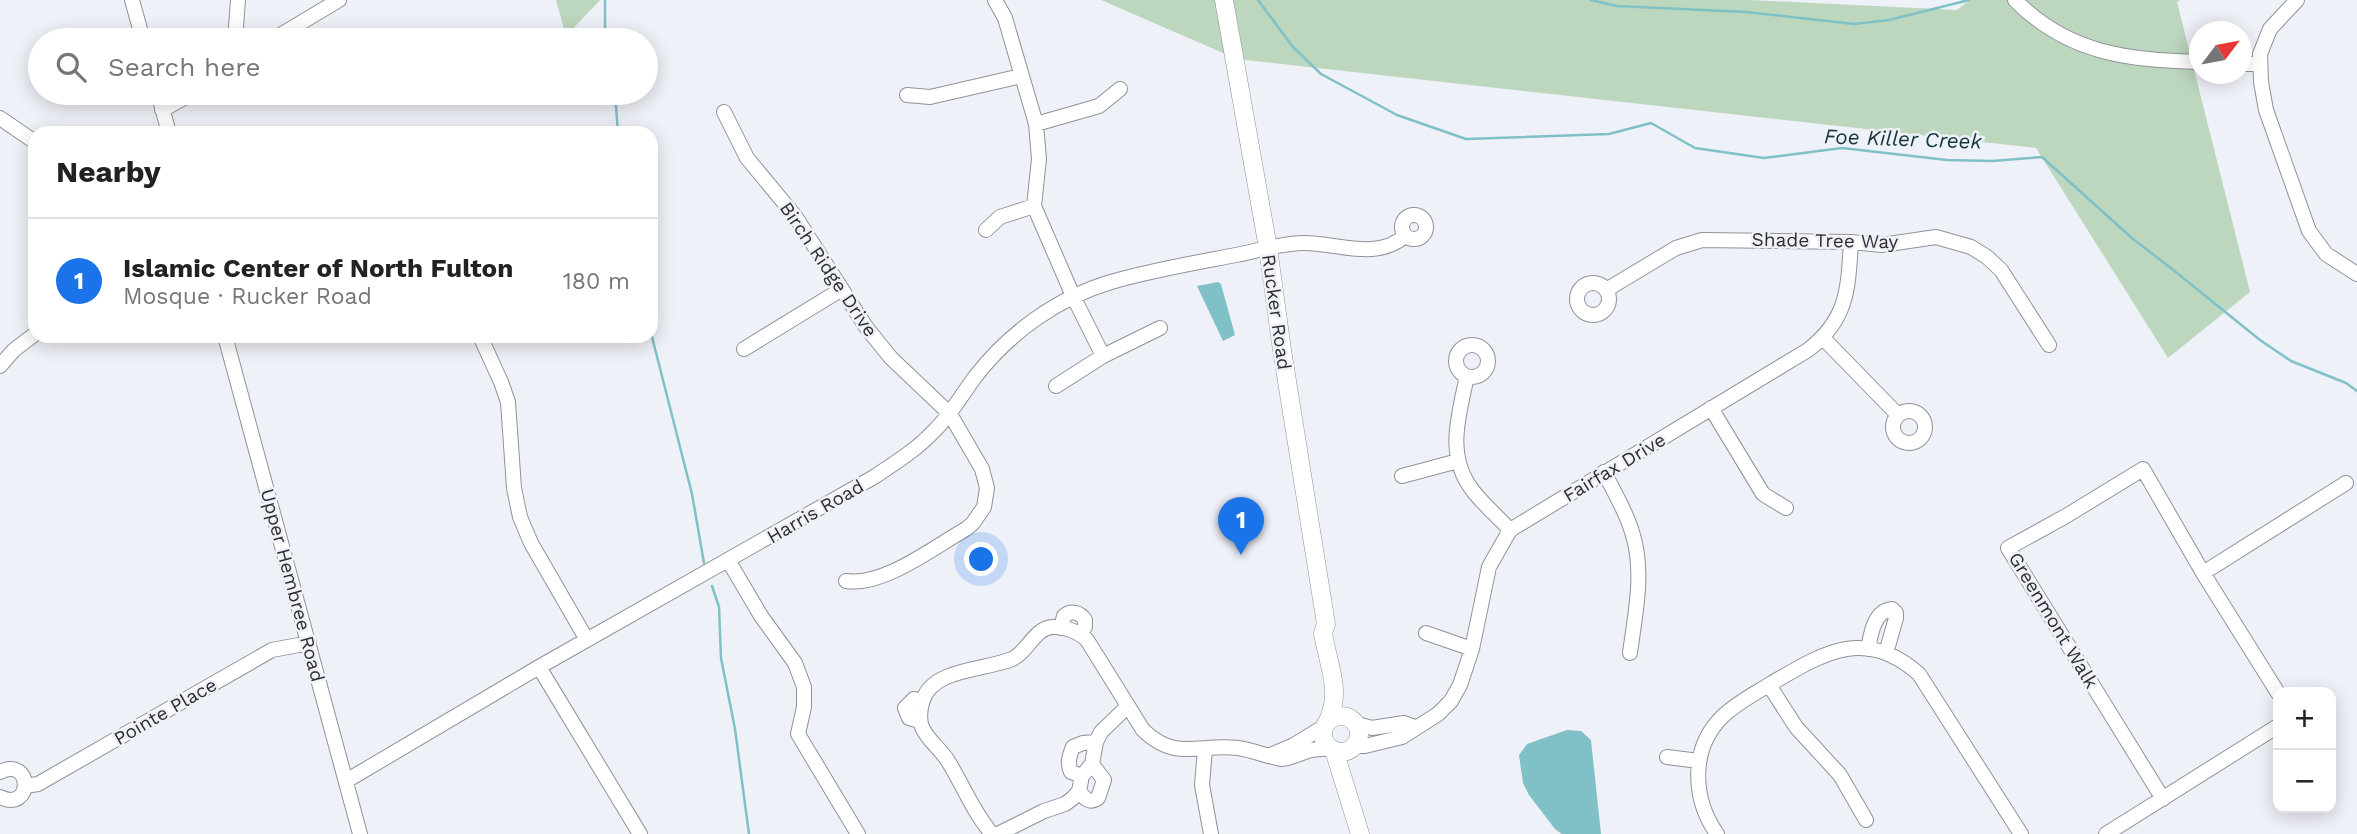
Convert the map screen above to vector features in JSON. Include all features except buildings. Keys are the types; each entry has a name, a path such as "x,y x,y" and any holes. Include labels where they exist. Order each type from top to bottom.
{"main road":[{"name":"Rucker Road","path":"1224,0 1268,248 1326,624 1332,633 1355,722"},
{"name":"Rucker Road","path":"1326,624 1323,633 1336,690 1335,706 1326,724"},
{"path":"1341,716 1355,722 1360,733 1354,747 1352,773 1360,804 1362,834 1332,749 1324,740 1326,724 1341,716"},
{"path":"1332,749 1342,752 1354,747"}],"street":[{"path":"132,0 140,28"},
{"path":"236,28 238,0"},
{"path":"292,28 340,0"},
{"path":"995,0 1006,18 1036,124 1039,159 1034,206 1073,296 1103,356"},
{"path":"2015,0 2050,28 2099,51 2126,58 2189,61"},
{"path":"2297,0 2270,29 2260,54 2266,110 2309,232 2326,254 2357,274"},
{"path":"2252,64 2260,64"},
{"path":"906,95 930,97 1021,76"},
{"path":"1036,124 1100,106 1120,89"},
{"path":"161,105 167,126"},
{"path":"162,110 171,105"},
{"name":"Birch Ridge Drive","path":"724,111 747,158 795,216 866,327 891,358 950,414 986,480 986,497 980,515 966,529 881,578 865,582 846,581"},
{"path":"0,118 28,137"},
{"path":"986,230 1000,217 1034,206"},
{"name":"Harris Road","path":"346,781 539,667 874,477 914,450 950,414 974,378 1026,325 1073,296 1112,281 1268,248 1302,243 1356,249 1385,248 1405,236"},
{"name":"Shade Tree Way","path":"1606,290 1676,248 1702,240 1851,242 1882,245 1936,237 1970,247 1987,257 2001,271 2049,345"},
{"name":"Fairfax Drive","path":"1354,747 1402,737 1438,714 1451,701 1460,685 1472,649 1489,567 1510,530 1808,350 1823,338 1837,320 1846,300 1851,242"},
{"path":"744,349 842,289"},
{"path":"1056,386 1103,356 1160,328"},
{"path":"1823,338 1898,415"},
{"path":"0,366 28,339"},
{"name":"Upper Hembree Road","path":"227,343 360,834"},
{"path":"483,343 508,402 514,488 520,517 531,542 587,640"},
{"path":"1467,376 1455,429 1458,461 1473,491 1510,530"},
{"path":"1712,408 1763,494 1786,508"},
{"path":"1402,476 1458,461"},
{"name":"Greenmont Walk","path":"2163,799 2008,548 2143,469 2203,573 2274,687"},
{"path":"1604,472 1626,515 1637,552 1639,583 1630,653"},
{"path":"2203,573 2346,483"},
{"path":"727,561 761,616 795,663 804,687 804,707 798,734 858,834"},
{"path":"1868,649 1879,615 1892,609 1896,618 1886,653"},
{"path":"992,834 976,813 947,759 930,741 920,721 909,718 905,708 914,699 922,701 931,688 947,677 963,670 1014,659 1044,630 1052,626 1060,628 1064,616 1072,612 1085,620 1085,627 1080,633 1143,730 1165,747 1234,747 1266,756 1288,758 1302,752 1332,749"},
{"path":"1426,633 1472,649"},
{"name":"Pointe Place","path":"0,797 7,800 16,799 25,786 38,784 272,650 309,643"},
{"path":"1717,834 1703,810 1699,793 1699,761 1707,738 1722,717 1736,705 1826,653 1847,648 1886,653 1908,665 1926,684 2021,834"},
{"path":"539,667 640,834"},
{"path":"1769,685 1796,727 1840,775 1866,820"},
{"path":"998,834 1044,810 1065,804 1079,792 1096,742 1108,723 1128,706"},
{"path":"1355,722 1372,729 1404,723 1415,727"},
{"path":"1266,756 1292,746 1326,724"},
{"path":"2106,834 2273,729"},
{"path":"1079,792 1086,800 1091,801 1098,799 1102,792 1104,780 1087,770 1071,772 1068,764 1073,747 1096,742"},
{"path":"1205,749 1202,785 1211,834"},
{"path":"1667,757 1699,761"},
{"path":"0,772 7,769 16,770 23,776 25,786"}],"green space":[{"path":"556,0 600,0 574,28 564,28"},
{"path":"1101,0 1750,0 1957,10 1970,0 2180,0 2177,2 2189,50 2189,84 2198,84 2250,292 2168,358 2036,148 1237,59"}],"water":[{"path":"1218,282 1221,284 1235,335 1223,341 1197,286"},
{"path":"1567,730 1581,731 1591,740 1601,834 1562,834 1555,829 1529,795 1523,783 1519,755 1527,744"}],"waterway":[{"path":"605,0 605,28"},
{"name":"Foe Killer Creek","path":"1258,0 1293,47 1321,74 1397,115 1466,139 1609,134 1651,123 1695,148 1764,158 1842,148 1947,160 1992,161 2042,157 2133,239 2260,340 2291,361 2346,383 2357,391"},
{"path":"1591,0 1617,6 1746,12 1854,24 1889,20 1969,0"},
{"path":"616,105 617,126"},
{"path":"654,343 692,494 704,563"},
{"path":"712,586 719,607 721,658 735,729 749,834"}],"place":[{"name":"Islamic Center of North Fulton","path":"1241,555"}]}
